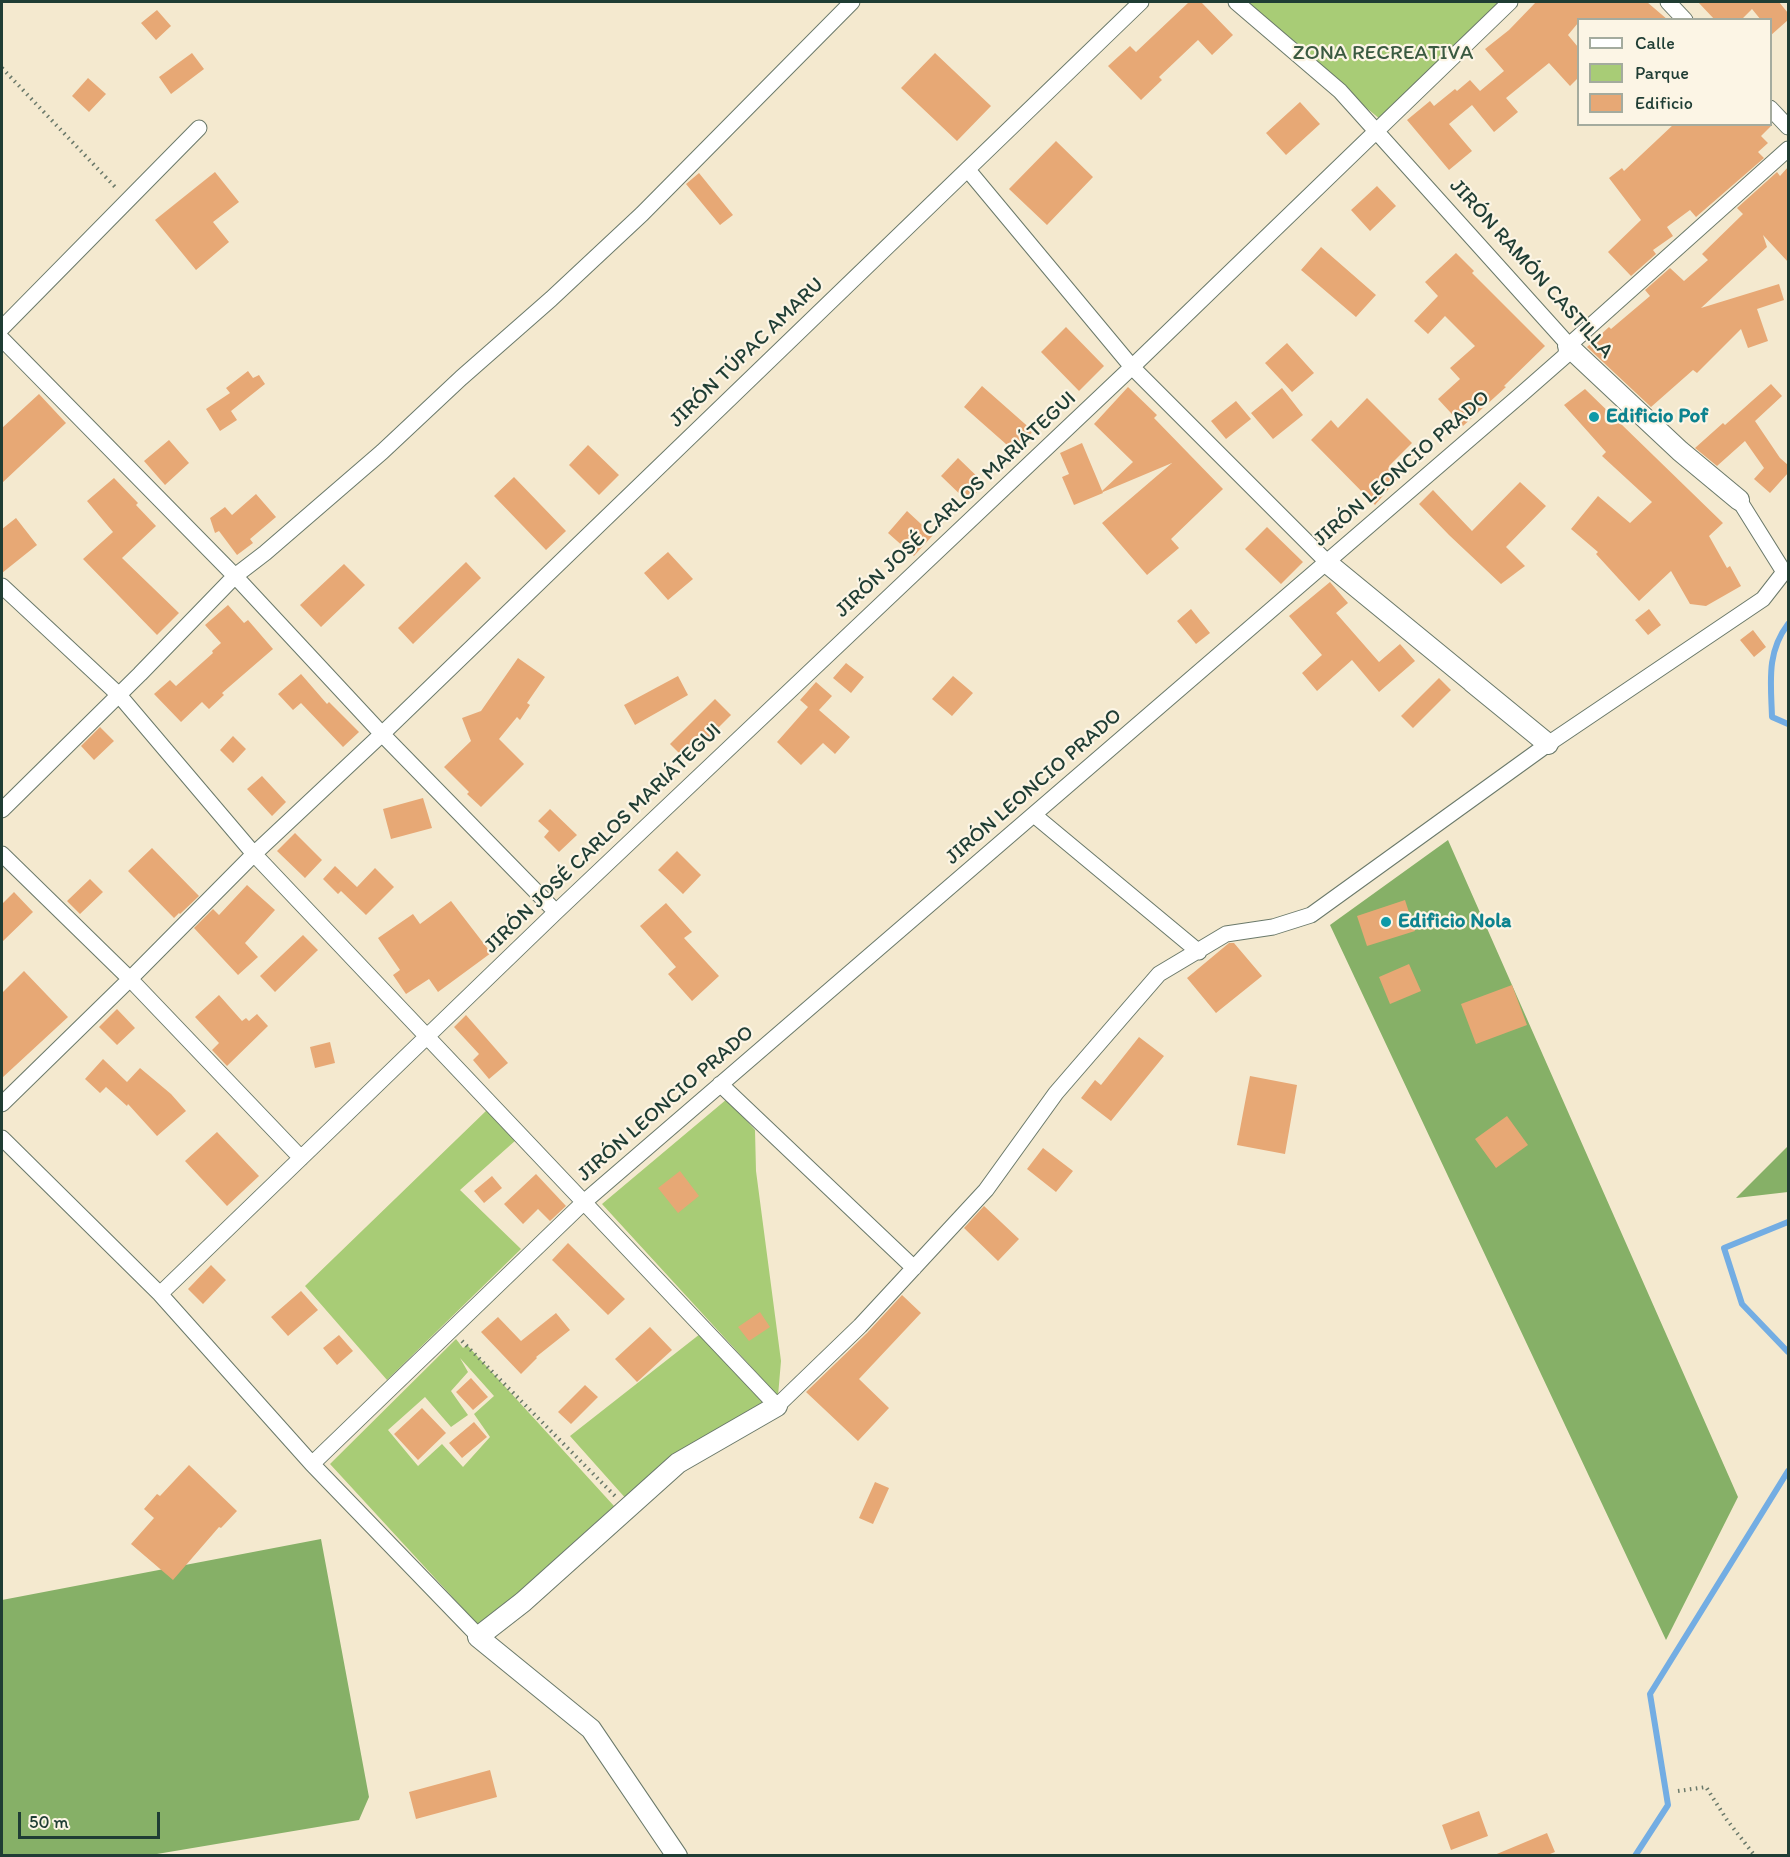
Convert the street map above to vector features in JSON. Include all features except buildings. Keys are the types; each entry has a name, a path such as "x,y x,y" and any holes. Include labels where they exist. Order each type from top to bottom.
{"street":[{"path":"2,810 235,576 382,452 461,378 551,299 642,214 852,2"},
{"name":"JIRÓN TÚPAC AMARU","path":"2,1104 254,854 382,734 1141,2"},
{"name":"JIRÓN RAMÓN CASTILLA","path":"1236,2 1340,91 1568,346 1680,451 1739,500 1784,572 1763,599 1548,744"},
{"name":"JIRÓN JOSÉ CARLOS MARIÁTEGUI","path":"160,1294 556,912 1132,367 1510,2"},
{"path":"1668,2 1683,18"},
{"path":"1772,110 1788,127"},
{"path":"2,328 199,128"},
{"name":"JIRÓN LEONCIO PRADO","path":"312,1464 584,1202 1565,356 1568,346 1788,149"},
{"path":"478,1637 523,1602 678,1463 777,1406 860,1326 986,1190 1056,1093 1158,974 1199,952 1226,934 1273,927 1311,915 1548,744 1326,562 1132,367 968,170"},
{"path":"2,339 235,576 382,734 556,912"},
{"path":"2,586 118,695 254,854 777,1406"},
{"path":"1034,815 1199,952"},
{"path":"2,854 130,979 301,1158"},
{"path":"720,1084 914,1268"},
{"path":"2,1138 160,1294 312,1464 478,1637 591,1729 677,1856"}],"path":[{"path":"2,68 128,200"},
{"path":"450,1332 467,1345 627,1509"},
{"path":"1678,1791 1706,1787 1727,1820 1755,1856"}],"green space":[{"name":"ZONA RECREATIVA","path":"1237,2 1510,2 1386,124"},
{"path":"1448,840 1738,1497 1666,1640 1330,925"},
{"path":"727,1099 755,1130 756,1171 781,1361 778,1396 602,1204"},
{"path":"487,1110 516,1140 460,1190 521,1249 387,1380 305,1286"},
{"path":"1788,1146 1788,1192 1736,1198"},
{"path":"700,1334 767,1405 628,1501 570,1436"},
{"path":"456,1339 463,1348 467,1345 614,1506 480,1627 330,1464","holes":["460,1358 494,1396 474,1414 490,1437 463,1467 442,1444 418,1466 388,1430 425,1397 451,1427 468,1415 451,1391 468,1372"]},
{"path":"321,1539 369,1797 359,1820 151,1855 2,1856 2,1600"}],"waterway":[{"path":"1788,624 1776,646 1771,669 1772,717 1788,724"},
{"path":"1788,1222 1724,1248 1742,1304 1788,1352"},
{"path":"1635,1856 1668,1805 1650,1694 1788,1471"}],"place":[{"name":"Edificio Pof","path":"1594,417"},
{"name":"Edificio Nola","path":"1386,922"}]}
